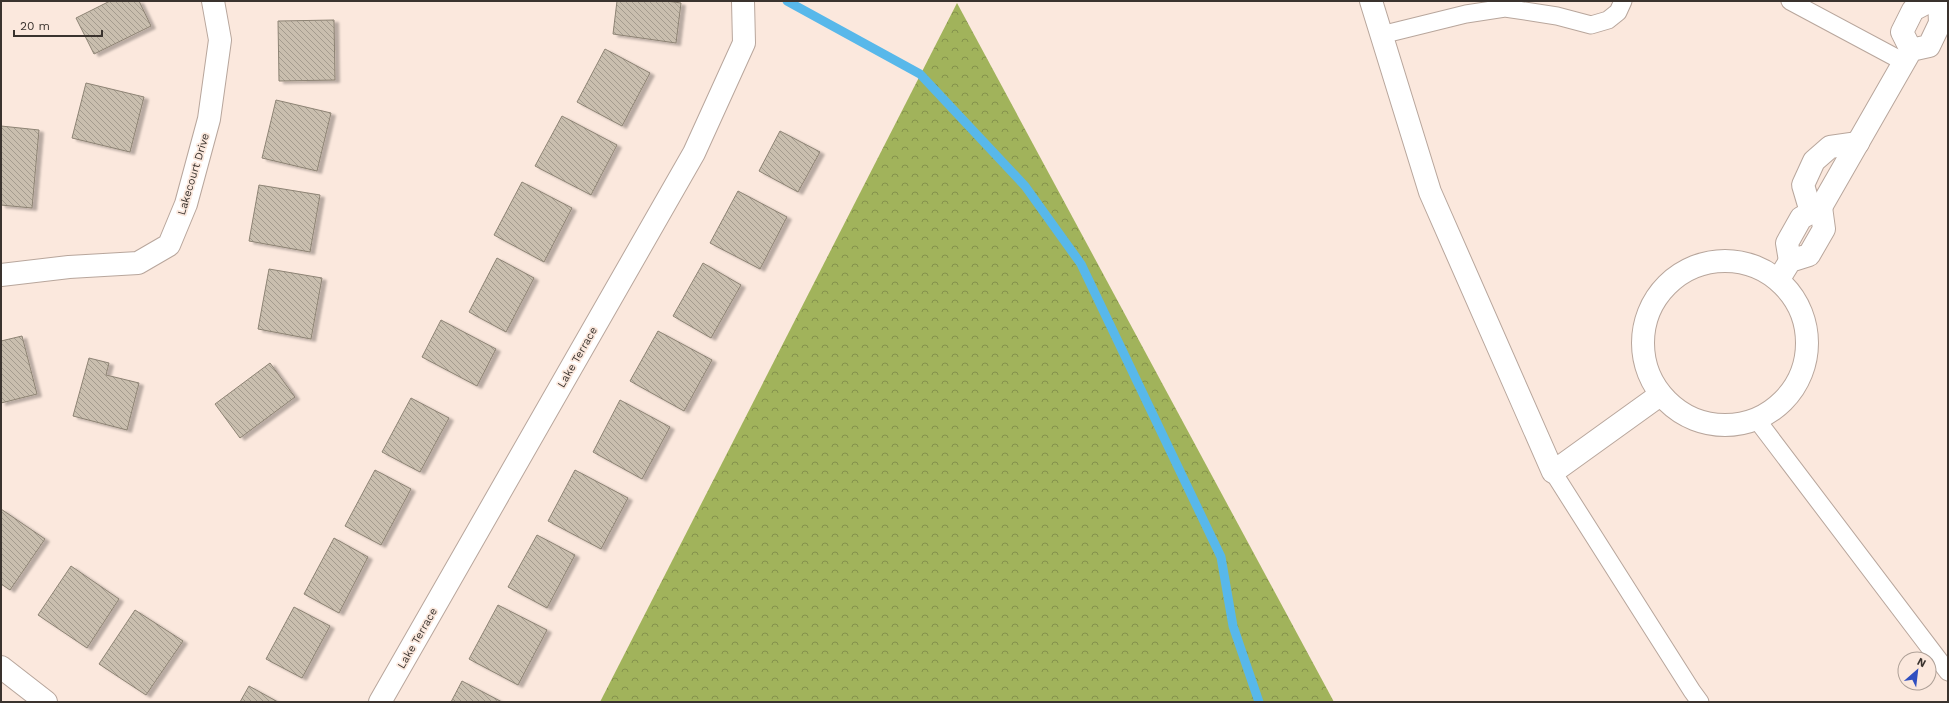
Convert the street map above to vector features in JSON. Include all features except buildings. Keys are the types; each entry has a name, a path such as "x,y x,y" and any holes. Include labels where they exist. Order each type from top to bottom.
{"street":[{"name":"Lakecourt Drive","path":"1,274 69,267 138,263 169,245 186,204 209,119 220,40 213,1"},
{"name":"Lake Terrace","path":"380,702 694,153 744,43 743,1"},
{"path":"1371,1 1430,192 1553,472 1660,395"},
{"path":"1907,56 1902,32 1913,10 1930,1"},
{"path":"1778,280 1790,261 1809,255 1824,229 1816,210 1858,142 1907,56 1928,46 1940,24 1939,1"},
{"path":"1730,261 1756,266 1778,280 1796,301 1807,327 1807,356 1799,382 1781,405 1757,420 1730,425 1702,422 1676,410 1660,395 1646,365 1643,340 1648,314 1661,292 1680,274 1704,264 1730,261"},
{"path":"1,667 46,702"}],"lane":[{"path":"1381,35 1466,14 1505,8 1557,16 1591,25 1608,20 1618,12 1623,1"},
{"path":"1790,1 1907,56"},
{"path":"1757,420 1948,672"},
{"path":"1553,472 1700,702"}],"green space":[{"path":"957,3 1334,702 600,702"}],"waterway":[{"path":"787,1 920,74 1025,186 1081,264 1221,557 1233,626 1259,702"}]}
